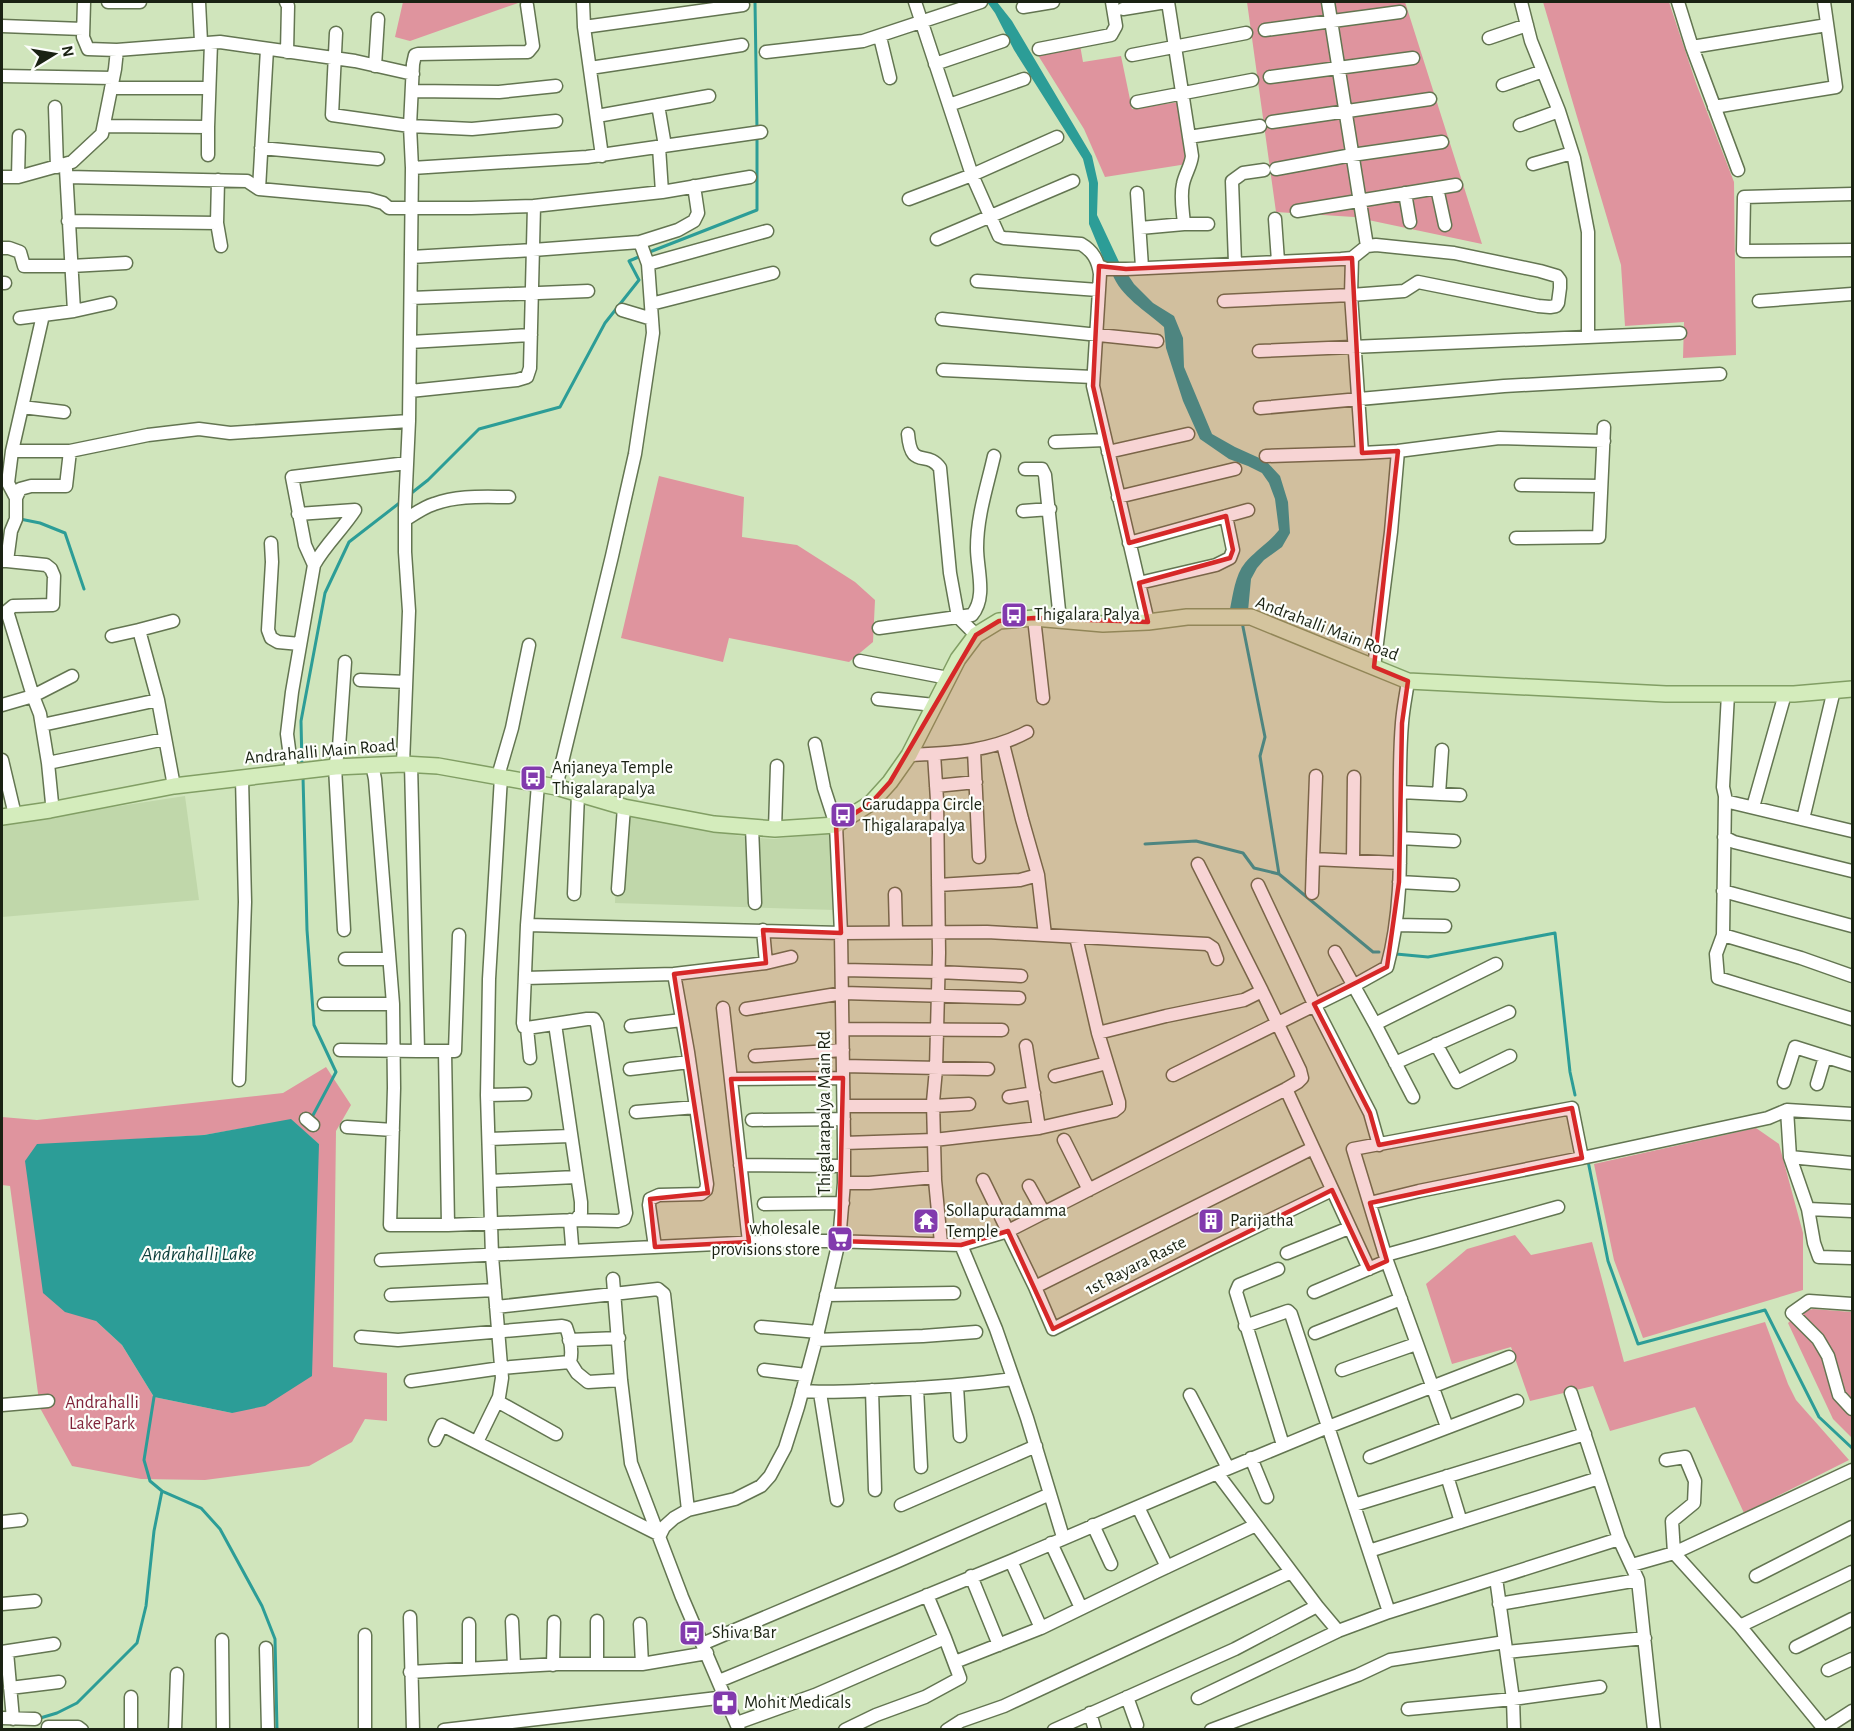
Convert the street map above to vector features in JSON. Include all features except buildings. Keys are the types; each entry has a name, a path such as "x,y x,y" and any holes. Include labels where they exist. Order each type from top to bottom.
{"main road":[{"name":"Andrahalli Main Road","path":"8,816 174,786 335,767 407,764 438,766 556,787 624,807 714,824 775,829 836,825 871,803 890,782 909,755 958,659 976,635 999,621 1034,618 1103,624 1187,617 1251,617 1408,681 1666,694 1785,694 1852,689"}],"street":[{"path":"84,2 83,37 88,49 117,50 220,42 334,58 413,74"},
{"path":"108,2 140,2"},
{"path":"200,2 209,88 208,155"},
{"path":"286,2 288,6 288,52"},
{"path":"583,2 584,27 602,156"},
{"path":"915,2 972,175 999,236 1081,244 1090,249 1102,267 1098,290 1093,386 1148,622"},
{"path":"766,51 863,41 981,2"},
{"path":"1023,8 1053,2"},
{"path":"1039,49 1111,35 1116,26 1118,5 1167,2 1192,156 1183,184 1184,224"},
{"path":"1328,2 1367,246"},
{"path":"1521,2 1572,153 1588,232 1588,337"},
{"path":"1678,2 1692,47 1738,170"},
{"path":"1714,107 1836,87 1824,2"},
{"path":"418,1051 407,764 406,682 409,610 405,514 410,391 412,168 410,126 414,59 418,54 528,52 533,46 527,5"},
{"path":"584,27 743,6"},
{"path":"1265,30 1400,12"},
{"path":"375,66 378,19"},
{"path":"1489,38 1527,25"},
{"path":"1692,47 1827,25"},
{"path":"2,26 83,29"},
{"path":"336,33 332,115 410,126 472,129 555,121"},
{"path":"1132,55 1246,33"},
{"path":"879,37 890,78"},
{"path":"935,64 1003,41"},
{"path":"590,68 742,45"},
{"path":"259,189 267,49"},
{"path":"63,169 102,135 117,50"},
{"path":"1270,77 1413,58"},
{"path":"1503,85 1543,71"},
{"path":"2,76 209,88"},
{"path":"949,105 1024,79"},
{"path":"1137,102 1252,80"},
{"path":"413,91 499,92 556,86"},
{"path":"597,116 709,96"},
{"path":"1189,137 1430,99"},
{"path":"658,105 662,147 662,192"},
{"path":"55,107 68,221 74,310"},
{"path":"1520,125 1558,111"},
{"path":"104,126 208,127"},
{"path":"412,168 602,156 757,133"},
{"path":"18,177 19,136"},
{"path":"909,199 972,175 1057,137"},
{"path":"1235,263 1232,182 1243,173 1442,142"},
{"path":"261,148 378,159"},
{"path":"1533,164 1572,153"},
{"path":"2,177 18,177 63,169 247,181 259,189 369,199 383,203 389,208 534,206 662,192 750,177"},
{"path":"218,180 217,223 221,246"},
{"path":"937,239 1073,181"},
{"path":"1297,211 1456,184"},
{"path":"644,254 694,221 698,213 694,186"},
{"path":"1437,188 1444,225"},
{"path":"1137,193 1142,267"},
{"path":"1405,193 1410,222"},
{"path":"1852,195 1744,197 1743,251 1852,250"},
{"path":"410,391 527,377 530,368 534,206"},
{"path":"1275,219 1278,261"},
{"path":"68,221 217,223"},
{"path":"1140,228 1208,224"},
{"path":"411,257 533,250 644,254 767,231"},
{"path":"1102,267 1126,269 1352,258 1367,246 1376,245 1454,253 1540,271 1557,276 1560,280 1558,303 1556,306 1543,307 1418,282 1404,291 1224,301"},
{"path":"2,248 20,252 24,266 126,263"},
{"path":"556,787 635,454 653,333 644,254"},
{"path":"1352,258 1351,295 1362,453"},
{"path":"651,304 773,273"},
{"path":"977,282 1098,290"},
{"path":"411,298 588,291"},
{"path":"1759,301 1852,294"},
{"path":"20,318 110,303"},
{"path":"622,310 652,319"},
{"path":"16,498 8,483 12,451 43,315"},
{"path":"942,320 1157,341"},
{"path":"1259,351 1680,333"},
{"path":"410,342 531,335"},
{"path":"943,370 1093,377"},
{"path":"1260,408 1504,386 1720,374"},
{"path":"22,407 64,412"},
{"path":"12,451 70,451 148,435 199,429 230,433 409,420"},
{"path":"1516,538 1599,537 1604,427"},
{"path":"908,434 909,447 915,456 924,460 930,459 940,468 950,573 958,617 976,635"},
{"path":"1055,442 1107,446 1188,434"},
{"path":"1266,456 1362,453 1499,438 1604,441"},
{"path":"1374,667 1398,450"},
{"path":"50,810 52,803 48,763 40,714 7,611 13,606 53,605 54,576 46,565 4,561 16,519 16,498 20,489 31,486 66,486 70,451"},
{"path":"879,628 972,615 978,608 980,595 977,549 979,519 994,456"},
{"path":"314,565 305,545 292,477 407,463"},
{"path":"1025,469 1038,468 1044,471 1050,509 1060,620"},
{"path":"1118,497 1235,469"},
{"path":"1521,485 1601,486"},
{"path":"405,514 448,500 467,497 508,497"},
{"path":"1023,511 1050,509"},
{"path":"298,514 355,510 322,551 314,565 287,734 299,771"},
{"path":"1129,543 1248,510"},
{"path":"1139,583 1216,565 1230,558 1233,550 1226,516"},
{"path":"271,543 268,630 272,638 278,642 300,644"},
{"path":"1034,618 1043,698"},
{"path":"112,636 172,621"},
{"path":"139,630 158,700 174,786"},
{"path":"477,1442 497,1401 502,1378 492,1256 487,1095 489,979 500,777 529,645"},
{"path":"860,661 948,678"},
{"path":"344,930 335,767 339,747 345,662"},
{"path":"2,705 33,696 72,676"},
{"path":"360,680 406,682"},
{"path":"1173,1075 1387,967 1396,925 1400,863 1402,723 1408,681"},
{"path":"1803,819 1834,690"},
{"path":"1728,694 1724,787 1723,935 1716,954 1718,978 1852,1018"},
{"path":"1753,807 1785,694"},
{"path":"878,699 934,705"},
{"path":"42,725 158,700"},
{"path":"909,755 974,750 1003,744 1027,732"},
{"path":"48,763 165,739"},
{"name":"Thigalarapalya Main Rd","path":"660,1535 664,1527 674,1518 688,1510 735,1499 761,1486 770,1476 785,1448 802,1391 839,1241 844,1182 842,933 836,825 824,788 815,744"},
{"path":"1003,744 1038,875 1045,935"},
{"path":"974,750 980,857"},
{"path":"1438,794 1442,750"},
{"path":"934,754 938,885 934,1140 936,1204 941,1243"},
{"path":"2,760 8,816"},
{"path":"372,765 393,1004 390,1225 618,1221 624,1219 626,1213 597,1024 594,1019 588,1019 527,1028"},
{"path":"775,829 777,766"},
{"path":"1312,893 1317,776"},
{"path":"1353,861 1354,777"},
{"path":"239,1080 245,902 242,778"},
{"path":"936,786 975,782"},
{"path":"530,1058 527,1028 523,1023 527,925 538,784"},
{"path":"1401,792 1460,795"},
{"path":"574,894 578,794"},
{"path":"1725,801 1852,831"},
{"path":"618,889 624,807"},
{"path":"752,827 755,903"},
{"path":"1724,837 1734,842 1852,871"},
{"path":"1400,838 1454,841"},
{"path":"1313,859 1400,863"},
{"path":"381,1260 749,1242 839,1241 962,1245 1008,1231 1286,1089 1302,1078 1262,991 1198,864"},
{"path":"938,885 1020,880 1038,875"},
{"path":"1399,882 1453,885"},
{"path":"1258,885 1314,1004 1370,1113 1379,1145"},
{"path":"1723,891 1852,926"},
{"path":"895,894 896,932"},
{"path":"527,925 842,933 938,931 1045,935 1207,944 1213,948 1217,959"},
{"path":"1396,925 1444,926"},
{"path":"762,930 766,963"},
{"path":"340,1050 455,1051 459,935"},
{"path":"1723,935 1852,976"},
{"path":"844,1143 934,1140 1039,1128 1114,1111 1119,1107 1098,1033 1076,938"},
{"path":"1335,952 1413,1097"},
{"path":"525,978 674,974 766,963 791,957"},
{"path":"345,959 389,959"},
{"path":"1375,1024 1496,964"},
{"path":"843,970 1021,976"},
{"path":"656,1247 650,1199 658,1195 701,1194 706,1190 696,1107 674,974"},
{"path":"1098,1033 1244,1000 1262,991"},
{"path":"746,1009 843,993 1019,998"},
{"path":"324,1004 393,1004"},
{"path":"723,1008 749,1242"},
{"path":"1395,1063 1509,1012"},
{"path":"631,1026 682,1020"},
{"path":"555,1024 581,1202 581,1213 573,1220 572,1245"},
{"path":"843,1029 1002,1030"},
{"path":"1436,1044 1457,1082 1510,1056"},
{"path":"1026,1046 1039,1128"},
{"path":"1784,1082 1795,1047 1852,1065"},
{"path":"755,1056 843,1050"},
{"path":"445,1051 448,1225"},
{"path":"1817,1084 1825,1057"},
{"path":"630,1069 689,1062"},
{"path":"1055,1076 1107,1064"},
{"path":"731,1079 843,1072 988,1069"},
{"path":"1286,1089 1369,1269"},
{"path":"1009,1097 1034,1093"},
{"path":"487,1095 525,1094"},
{"path":"752,1120 969,1104"},
{"path":"636,1112 696,1107"},
{"path":"1447,1427 1386,1258 1353,1149 1572,1108 1582,1158"},
{"path":"1370,1203 1768,1118 1787,1110 1852,1114"},
{"path":"1787,1110 1790,1157 1808,1209 1819,1257 1852,1258"},
{"path":"348,1127 393,1130"},
{"path":"489,1139 570,1136"},
{"path":"1064,1140 1089,1190"},
{"path":"1035,1287 1313,1148"},
{"path":"1790,1157 1852,1163"},
{"path":"740,1165 844,1166"},
{"path":"490,1181 576,1177"},
{"path":"844,1182 869,1183 935,1178"},
{"name":"1st Rayara Raste","path":"983,1179 1053,1329 1332,1190"},
{"path":"1029,1186 1044,1213"},
{"path":"764,1204 843,1203"},
{"path":"1314,1292 1369,1269 1386,1258 1558,1207"},
{"path":"1808,1209 1852,1211"},
{"path":"1287,1253 1349,1228"},
{"path":"962,1245 996,1329 1036,1446 1063,1537"},
{"path":"1278,1269 1239,1285 1236,1292 1283,1445"},
{"path":"613,1279 621,1380 631,1463 678,1586 738,1726 945,1638"},
{"path":"496,1307 658,1289 664,1294 688,1510"},
{"path":"391,1295 495,1290"},
{"path":"826,1295 954,1293"},
{"path":"1315,1334 1401,1299"},
{"path":"1852,1304 1809,1301 1792,1312 1818,1339 1828,1356 1839,1395 1852,1409"},
{"path":"1245,1326 1288,1311 1292,1314 1389,1612"},
{"path":"361,1337 398,1340 562,1326 566,1327 569,1340 572,1356 570,1362"},
{"path":"761,1328 817,1336 923,1336 976,1332"},
{"path":"569,1340 619,1338"},
{"path":"1342,1370 1416,1344"},
{"path":"719,1681 1011,1561 1328,1426 1509,1357"},
{"path":"570,1362 577,1373 588,1382 621,1380"},
{"path":"411,1381 501,1368 570,1362"},
{"path":"764,1370 806,1375"},
{"path":"802,1391 820,1393 957,1386 1013,1379"},
{"path":"957,1386 960,1436"},
{"path":"917,1388 921,1467"},
{"path":"872,1390 875,1490"},
{"path":"820,1393 837,1500"},
{"path":"1571,1393 1619,1539 1638,1580 1654,1730"},
{"path":"1190,1395 1223,1471 1256,1525 1338,1631"},
{"path":"2,1405 48,1401"},
{"path":"497,1401 556,1434"},
{"path":"1370,1458 1516,1401"},
{"path":"435,1440 442,1425 660,1535"},
{"path":"1354,1505 1585,1434"},
{"path":"901,1505 1036,1446"},
{"path":"1666,1460 1685,1457 1695,1480 1694,1503 1672,1521 1674,1553 1740,1626 1824,1729 1852,1711"},
{"path":"1251,1458 1267,1497"},
{"path":"1632,1565 1674,1553 1852,1470"},
{"path":"1447,1476 1461,1522"},
{"path":"1369,1551 1599,1478"},
{"path":"410,1672 514,1666 642,1664 705,1648 1050,1494"},
{"path":"1138,1507 1167,1567"},
{"path":"2,1522 21,1520"},
{"path":"1093,1525 1111,1564"},
{"path":"956,1662 1041,1628 1256,1525"},
{"path":"1756,1576 1852,1527"},
{"path":"1198,1698 1338,1631 1389,1612 1619,1539"},
{"path":"1050,1543 1081,1608"},
{"path":"1011,1561 1041,1628"},
{"path":"947,1730 961,1721 1004,1706 1291,1572"},
{"path":"1740,1626 1852,1572"},
{"path":"970,1576 999,1645"},
{"path":"1496,1578 1513,1699 1514,1730"},
{"path":"1499,1604 1638,1580"},
{"path":"845,1730 876,1715 926,1697 960,1678 956,1662 927,1595"},
{"path":"2,1604 35,1600"},
{"path":"1054,1730 1235,1649 1317,1606"},
{"path":"410,1617 413,1730"},
{"path":"1796,1647 1852,1619"},
{"path":"512,1621 514,1666"},
{"path":"597,1621 597,1664"},
{"path":"553,1665 554,1622"},
{"path":"468,1624 469,1669"},
{"path":"640,1624 642,1664"},
{"path":"365,1635 365,1730"},
{"path":"1211,1730 1358,1675 1390,1660 1506,1647 1645,1638"},
{"path":"222,1640 223,1730"},
{"path":"35,1719 7,1719 10,1688 4,1652 54,1644"},
{"path":"266,1648 268,1730"},
{"path":"1828,1670 1852,1659"},
{"path":"175,1730 177,1674"},
{"path":"10,1688 58,1682"},
{"path":"1408,1709 1513,1699 1600,1687"},
{"path":"131,1697 131,1730"},
{"path":"444,1730 525,1725 726,1697"},
{"path":"1127,1697 1137,1725"},
{"path":"1090,1713 1095,1730"},
{"path":"48,1730 48,1727 78,1727 82,1730"}],"highlighted area":[{"path":"1352,258 1362,453 1398,451 1374,667 1408,681 1402,723 1399,882 1387,967 1314,1004 1370,1113 1379,1145 1572,1108 1582,1158 1370,1203 1387,1261 1369,1269 1332,1190 1053,1329 1008,1231 961,1245 839,1241 843,1078 731,1079 749,1242 655,1247 650,1199 708,1193 674,974 766,963 763,930 841,933 836,825 871,803 890,782 976,635 999,621 1034,618 1148,622 1139,583 1230,558 1233,550 1226,516 1129,543 1093,386 1099,266 1126,269"}],"shaded area":[{"path":"185,796 199,900 2,917 2,824"},
{"path":"617,814 746,837 774,839 831,833 835,910 615,903"}],"green space":[{"path":"403,2 521,2 410,41 395,37"},
{"path":"1247,2 1405,2 1482,244 1354,217 1276,212"},
{"path":"1543,2 1669,2 1696,83 1734,182 1736,355 1683,358 1684,322 1625,326 1621,265"},
{"path":"1080,45 1083,62 1121,56 1132,109 1179,102 1187,164 1105,177 1084,129 1036,52"},
{"path":"659,476 744,497 742,537 797,545 855,582 875,600 873,642 849,662 729,638 723,662 621,638"},
{"name":"Andrahalli Lake Park","path":"326,1067 351,1105 336,1131 333,1367 387,1373 387,1421 365,1419 352,1442 309,1466 205,1480 141,1479 72,1466 40,1408 10,1186 2,1185 2,1117 37,1120 283,1093","holes":["291,1120 319,1144 232,1413 154,1397 122,1345 96,1321 37,1145 204,1135"]},
{"path":"1756,1128 1779,1144 1803,1233 1803,1290 1643,1338 1614,1260 1594,1164"},
{"path":"1515,1235 1531,1255 1592,1242 1624,1362 1765,1322 1796,1400 1849,1460 1744,1513 1695,1407 1610,1431 1593,1386 1530,1401 1511,1347 1452,1364 1426,1284 1467,1249"},
{"path":"1813,1309 1852,1312 1852,1438 1833,1419 1788,1323 1801,1312"}],"water":[{"path":"987,2 997,2 1012,21 1092,156 1098,183 1097,215 1120,264 1106,265 1089,224 1089,183 1083,159 1014,50"},
{"path":"1126,272 1134,284 1153,303 1174,316 1183,338 1184,367 1212,434 1266,461 1280,476 1288,502 1290,533 1282,547 1264,560 1251,579 1248,611 1230,609 1235,585 1245,563 1279,530 1275,499 1262,473 1229,459 1200,439 1183,401 1166,348 1164,327 1127,296 1112,273"},
{"name":"Andrahalli Lake","path":"291,1119 319,1144 312,1376 265,1406 232,1413 154,1397 122,1345 96,1321 65,1312 43,1293 25,1161 37,1144 204,1135"}],"waterway":[{"path":"755,2 757,130"},
{"path":"647,253 757,210 757,137"},
{"path":"409,495 428,480 479,429 560,407 605,323 639,280 629,261 641,256"},
{"path":"302,767 301,721 325,593 349,542 402,501"},
{"path":"20,519 40,523 65,533 84,589"},
{"path":"1242,622 1265,737 1260,756 1279,874"},
{"path":"303,777 307,930 314,1025 336,1072 311,1119"},
{"path":"1145,844 1196,841 1243,853 1254,868 1279,874 1373,952 1379,952"},
{"path":"1396,954 1428,957 1555,933 1570,1072 1575,1095"},
{"path":"1588,1161 1608,1261 1638,1344 1765,1310 1819,1417 1852,1448"},
{"path":"37,1719 57,1713 77,1703 137,1643 146,1606 154,1531 162,1491 150,1481 144,1460 156,1394"},
{"path":"162,1491 201,1508 220,1529 262,1606 275,1639 277,1730"}],"place":[{"name":"Thigalara Palya","path":"1014,615"},
{"name":"Anjaneya Temple Thigalarapalya","path":"533,778"},
{"name":"Garudappa Circle Thigalarapalya","path":"843,815"},
{"name":"Sollapuradamma Temple","path":"926,1221"},
{"name":"Parijatha","path":"1211,1221"},
{"name":"wholesale provisions store","path":"840,1239"},
{"name":"Shiva Bar","path":"692,1633"},
{"name":"Mohit Medicals","path":"725,1703"}]}
